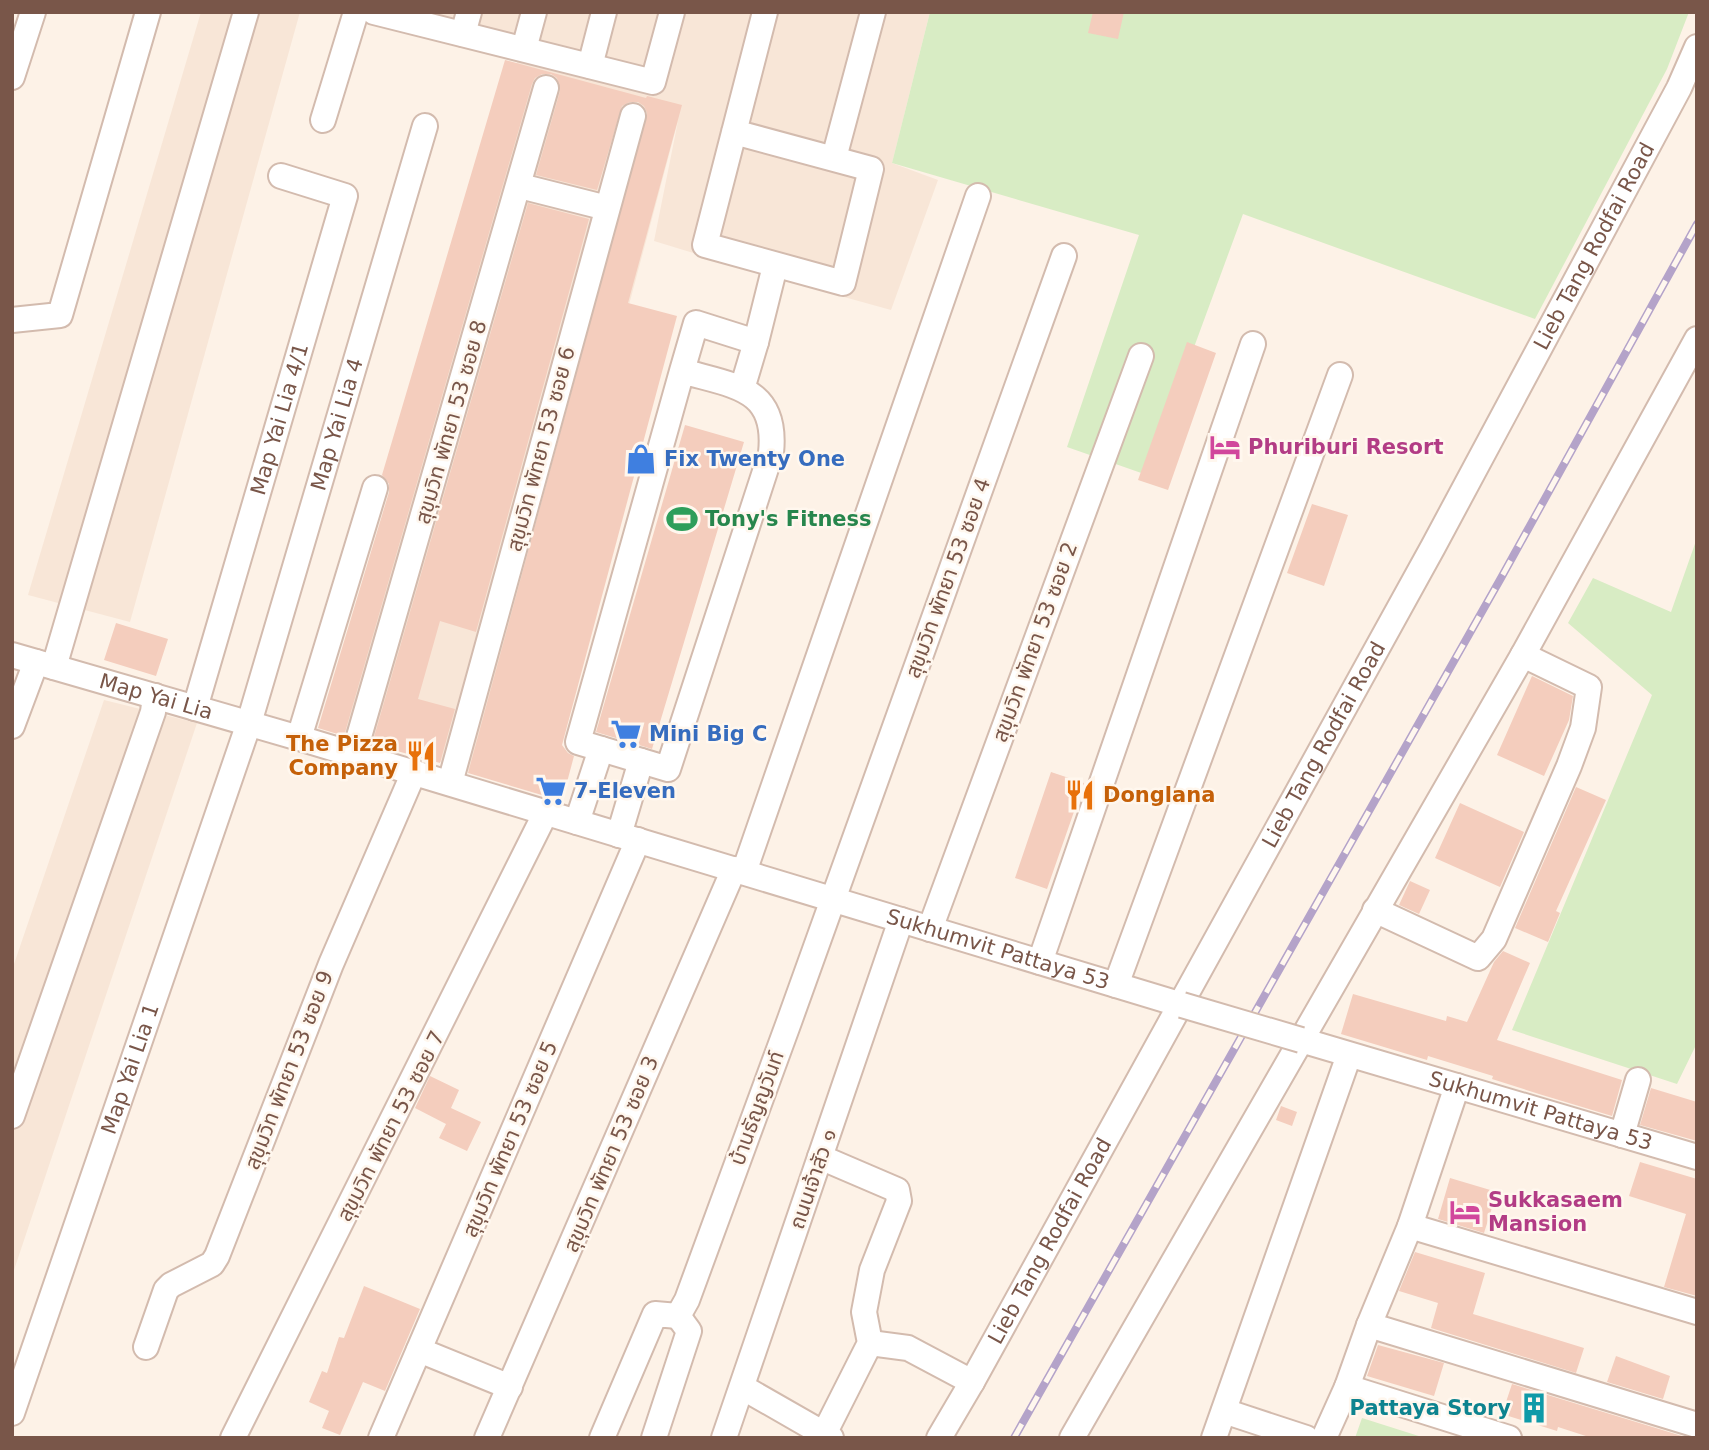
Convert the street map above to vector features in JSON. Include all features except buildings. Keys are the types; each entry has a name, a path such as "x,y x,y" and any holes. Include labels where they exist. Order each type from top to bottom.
{"street":[{"path":"12,77 33,12"},
{"path":"12,320 60,315 148,12"},
{"path":"12,726 45,665 246,12"},
{"path":"323,120 356,12"},
{"path":"374,12 466,23 524,49 653,82 673,12"},
{"path":"524,49 534,12"},
{"path":"590,66 604,12"},
{"path":"734,132 871,169 842,284 705,245 734,132 765,12"},
{"path":"834,158 873,12"},
{"name":"Lieb Tang Rodfai Road","path":"939,1438 1182,1005 1433,548 1673,101 1697,47"},
{"name":"สุขุมวิท พัทยา 53 ซอย 8","path":"354,754 520,186 546,88"},
{"name":"สุขุมวิท พัทยา 53 ซอย 6","path":"450,783 633,116"},
{"name":"Map Yai Lia 4","path":"248,723 425,126"},
{"name":"Map Yai Lia 4/1","path":"195,708 345,196 281,176"},
{"path":"520,186 607,208"},
{"name":"สุขุมวิท พัทยา 53 ซอย 3","path":"487,1438 739,871 978,196"},
{"name":"สุขุมวิท พัทยา 53 ซอย 4","path":"833,900 1064,256"},
{"path":"742,388 775,266"},
{"path":"682,371 742,388 758,397 768,415 773,435 771,453 668,769 578,742 682,371 696,323 756,342"},
{"path":"1072,1438 1522,655 1697,339"},
{"path":"1040,962 1253,344"},
{"name":"สุขุมวิท พัทยา 53 ซอย 2","path":"930,929 1141,356"},
{"path":"1116,985 1340,375"},
{"path":"299,738 375,488"},
{"name":"Map Yai Lia","path":"12,655 299,738"},
{"path":"1375,910 1478,958 1494,939 1569,766 1583,727 1589,687 1522,655"},
{"path":"12,1116 153,712 155,696"},
{"name":"Map Yai Lia 1","path":"12,1413 248,723"},
{"name":"Sukhumvit Pattaya 53","path":"299,738 1182,1005 1697,1157"},
{"path":"577,822 601,749"},
{"name":"สุขุมวิท พัทยา 53 ซอย 5","path":"381,1438 629,837 641,761"},
{"name":"สุขุมวิท พัทยา 53 ซอย 9","path":"146,1346 166,1290 212,1264 217,1256 331,964 414,772"},
{"name":"สุขุมวิท พัทยา 53 ซอย 7","path":"233,1438 546,812"},
{"name":"บ้านธัญญวันท์","path":"678,1316 687,1300 833,900"},
{"name":"ถนนเจ้าสัว ๑","path":"724,1438 901,920"},
{"path":"1214,1438 1349,1055"},
{"path":"1622,1135 1638,1080"},
{"path":"1324,1438 1347,1387 1369,1325 1410,1226 1457,1086"},
{"path":"742,1387 827,1436 870,1343 864,1312 872,1270 898,1201 897,1190 820,1157"},
{"path":"1410,1226 1697,1312"},
{"path":"602,1438 655,1314 678,1316 689,1331 654,1438"},
{"path":"1369,1325 1697,1425"},
{"path":"870,1343 908,1348 972,1382"},
{"path":"419,1350 510,1387"},
{"path":"1347,1387 1509,1438"},
{"path":"1224,1411 1306,1438"}],"shaded area":[{"path":"201,12 300,12 130,622 28,595"},
{"path":"375,12 930,12 892,163 938,180 891,310 654,241 678,121 502,781 325,726 518,59"},
{"path":"104,700 197,723 12,1276 12,970"}],"green space":[{"path":"930,12 1689,12 1667,69 1535,319 1243,214 1147,475 1067,447 1139,235 892,163"},
{"path":"1697,538 1697,1043 1677,1084 1512,1030 1652,695 1568,623 1593,578 1671,612"},
{"path":"1362,1418 1425,1438 1355,1438"}],"railway":[{"path":"1014,1438 1501,578 1697,224"}],"place":[{"name":"Phuriburi Resort","path":"1225,447"},
{"name":"Fix Twenty One","path":"641,459"},
{"name":"Tony's Fitness","path":"682,519"},
{"name":"Mini Big C","path":"626,734"},
{"name":"The Pizza Company","path":"421,756"},
{"name":"7-Eleven","path":"551,791"},
{"name":"Donglana","path":"1080,795"},
{"name":"Sukkasaem Mansion","path":"1465,1212"},
{"name":"Pattaya Story","path":"1534,1408"}]}
